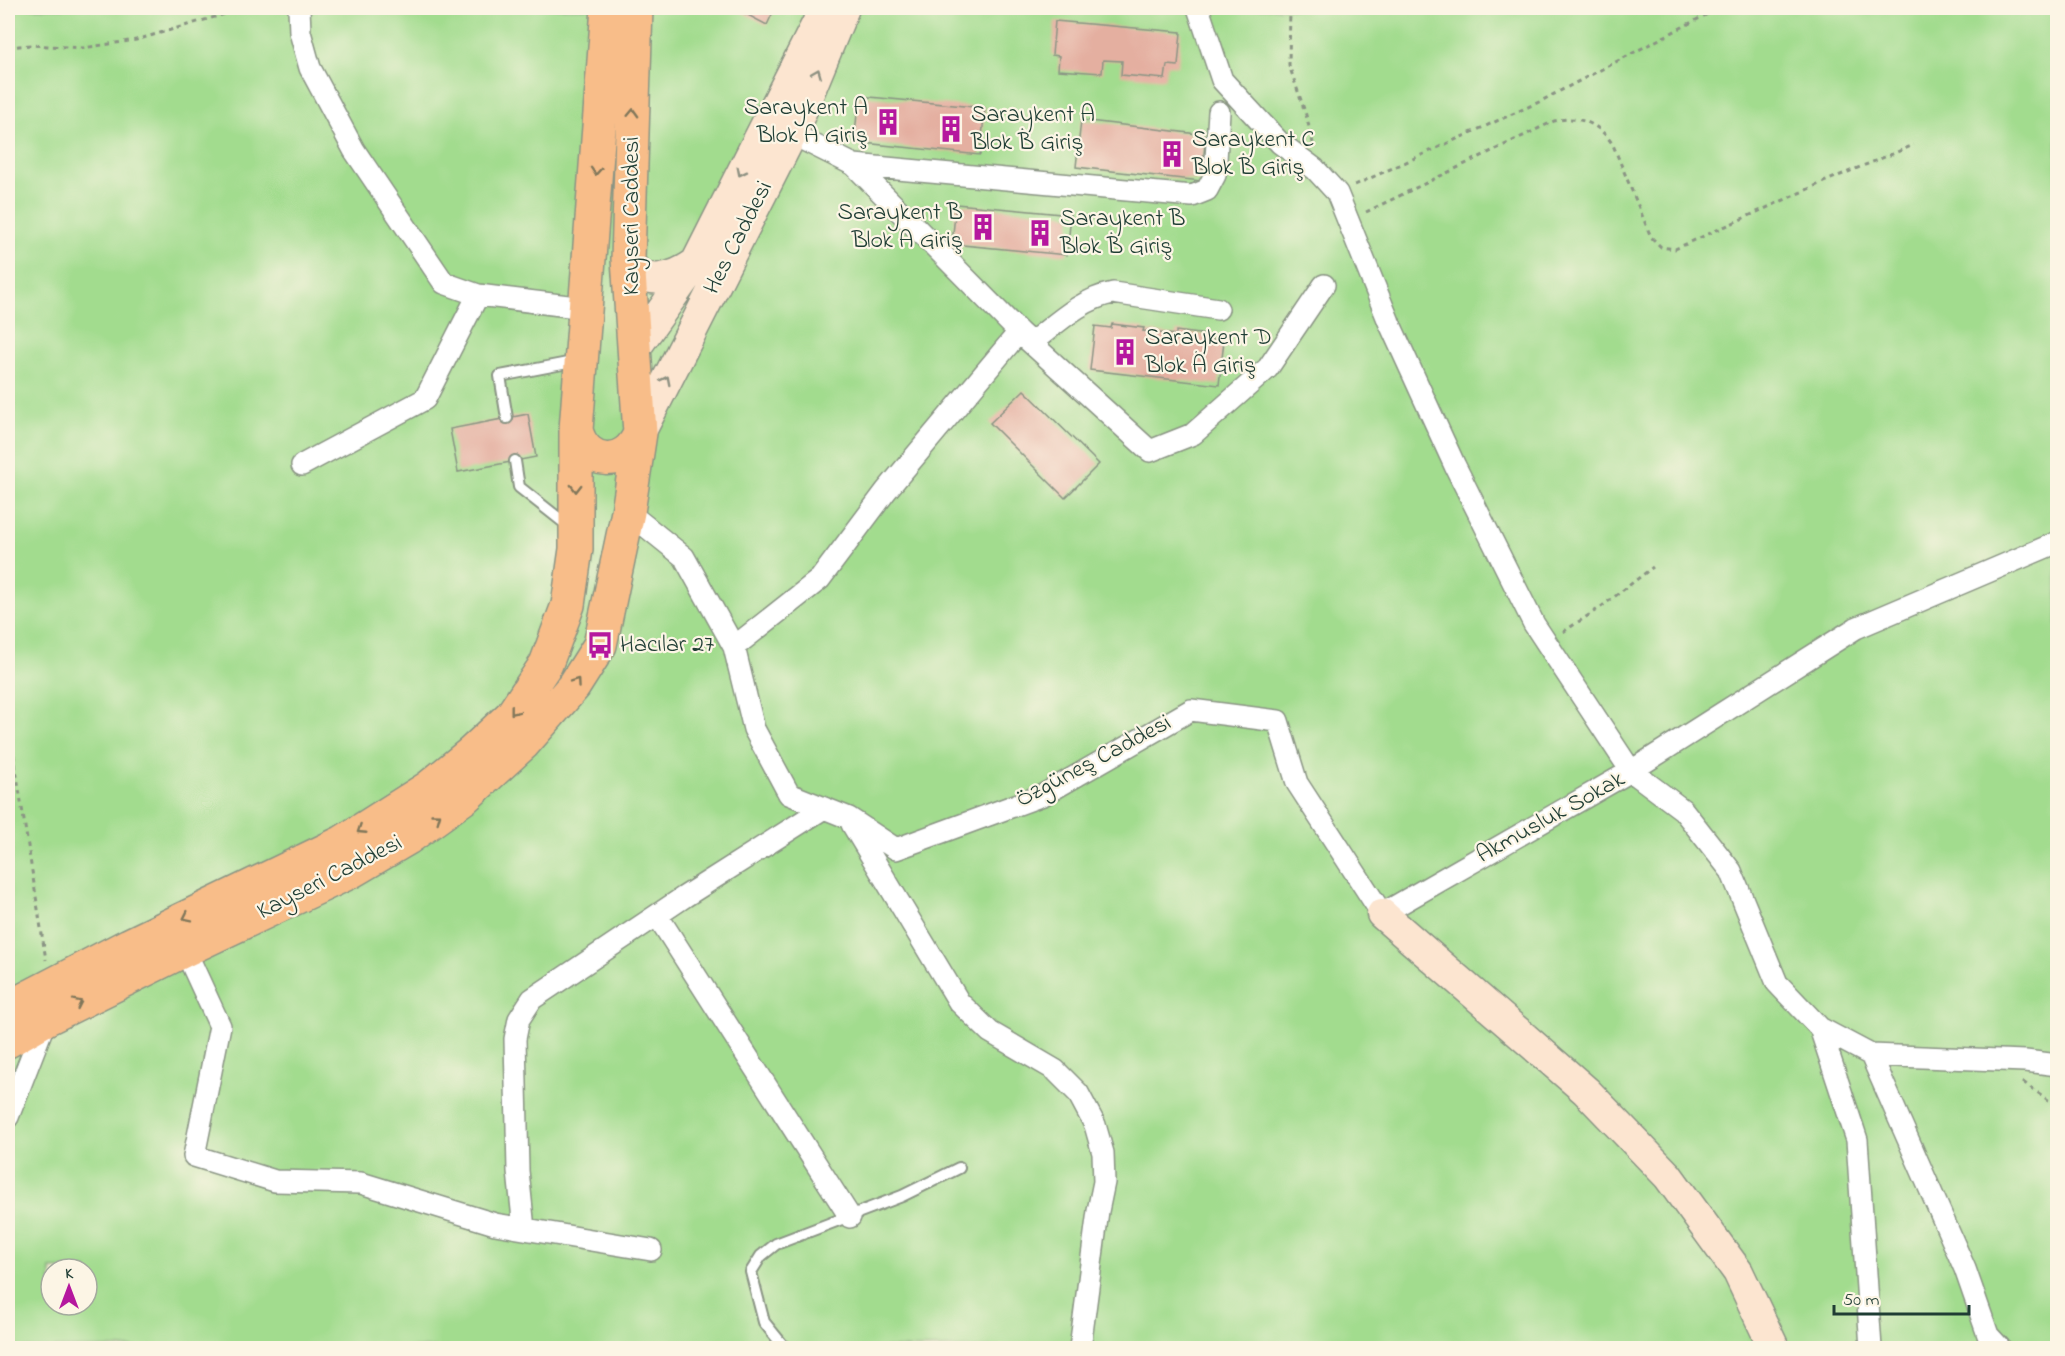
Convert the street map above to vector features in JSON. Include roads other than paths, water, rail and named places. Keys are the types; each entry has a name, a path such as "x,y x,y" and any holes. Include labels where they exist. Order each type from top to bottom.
{"main road":[{"name":"Kayseri Caddesi","path":"8,1008 129,945 342,842 428,788 512,715 546,664 568,605 576,549 577,425 608,8"},
{"name":"Kayseri Caddesi","path":"8,1041 45,1019 352,871 408,838 465,797 523,744 574,686 600,645 628,512 640,428 628,259 636,8"},
{"path":"581,361 603,354 634,350"},
{"path":"577,425 578,439 590,453 607,459 616,458 632,449 640,428"}],"street":[{"path":"298,8 300,32 310,68 354,150 444,283 478,294 585,308"},
{"name":"Hes Caddesi","path":"634,350 696,263 825,8"},
{"name":"Hes Caddesi","path":"640,428 792,134 844,8"},
{"path":"1198,8 1222,80 1280,143 1315,169 1337,193 1389,322 1455,466 1534,624 1631,771 1856,628 2058,542"},
{"path":"855,165 1192,196 1207,190 1215,176 1219,112"},
{"path":"792,134 855,165 1025,337 1150,451 1193,434 1268,368 1324,285"},
{"path":"628,259 638,273 656,279 682,273 696,263"},
{"path":"734,646 820,579 886,491 1025,337 1097,296 1113,293 1218,309"},
{"path":"302,465 425,399 478,294"},
{"name":"Özgüneş Caddesi","path":"628,512 684,557 734,646 754,729 789,794 849,819 896,849 1043,795 1191,710 1278,721 1297,783 1382,914"},
{"name":"Akmusluk Sokak","path":"1382,914 1631,771 1683,810 1731,871 1777,983 1820,1028 1871,1055 2025,1061 2058,1065"},
{"path":"524,1228 518,1171 515,1040 519,1019 532,999 657,915 824,808"},
{"path":"849,819 959,1002 990,1032 1055,1070 1078,1093 1095,1125 1103,1153 1104,1182 1080,1348"},
{"path":"1382,914 1586,1091 1668,1176 1738,1272 1774,1348"},
{"path":"657,915 850,1217"},
{"path":"185,950 220,1026 194,1156 275,1181 361,1183 495,1224 651,1250"},
{"path":"8,1117 45,1019"},
{"path":"1820,1028 1857,1140 1871,1348"},
{"path":"1871,1055 1965,1269 1988,1335 2000,1348"}],"lane":[{"path":"507,418 500,376 581,361"},
{"path":"515,461 519,487 576,532"},
{"path":"784,1348 764,1322 751,1272 761,1256 776,1244 902,1196 959,1167"}],"place":[{"name":"Saraykent A Blok A Giriş","path":"888,122"},
{"name":"Saraykent A Blok B Giriş","path":"951,129"},
{"name":"Saraykent C Blok B Giriş","path":"1172,154"},
{"name":"Saraykent B Blok A Giriş","path":"983,227"},
{"name":"Saraykent B Blok B Giriş","path":"1040,233"},
{"name":"Saraykent D Blok A Giriş","path":"1125,352"},
{"name":"Hacılar 27","path":"600,645"}]}
